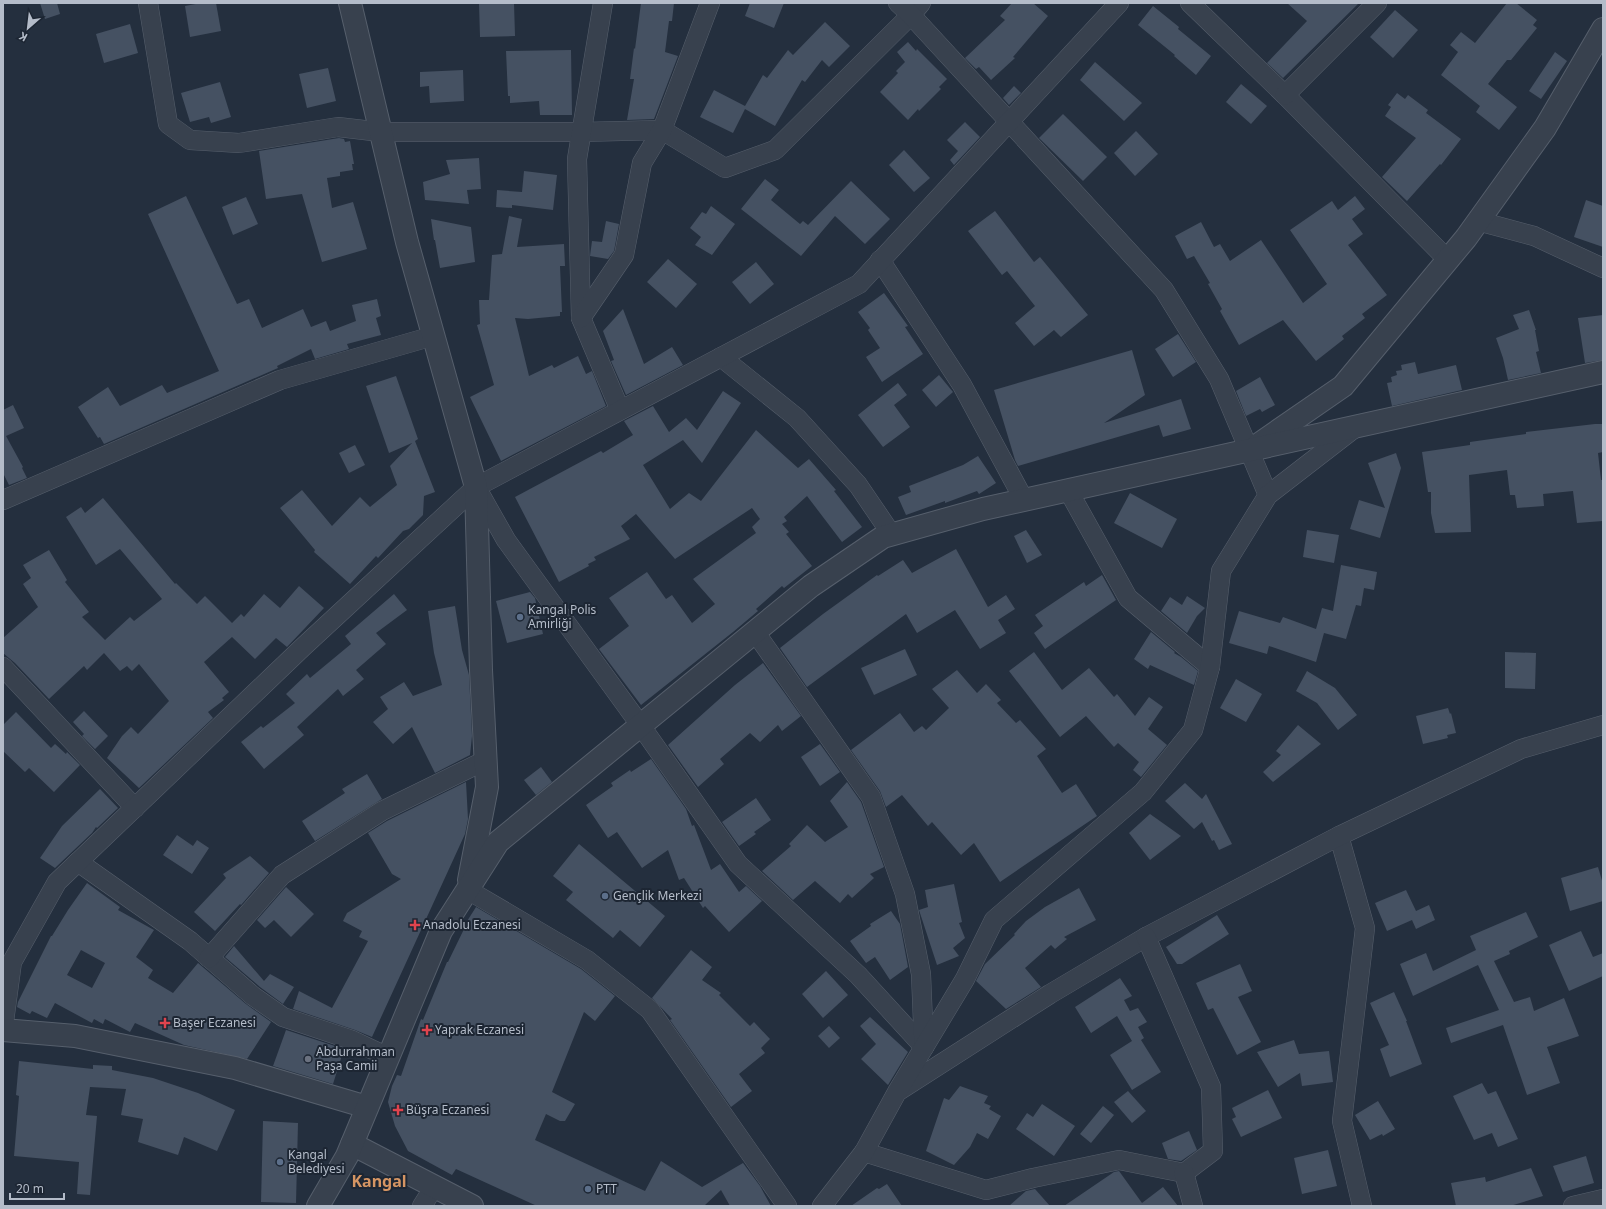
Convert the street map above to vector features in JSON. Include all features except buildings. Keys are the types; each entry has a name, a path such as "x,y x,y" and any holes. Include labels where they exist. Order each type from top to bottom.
{"street":[{"path":"148,3 168,124 190,140 239,143 338,127 381,132 581,132 662,130 725,168 775,150 910,7 1009,122 1164,290 1219,379 1268,495"},
{"path":"350,3 407,242 476,487 506,540 641,726 738,864 858,975 924,1047"},
{"path":"603,3 577,158 581,318 620,410"},
{"path":"581,318 624,255 642,163 662,130 710,3"},
{"path":"367,1107 235,1068 75,1036 3,1030 12,962 57,882 303,647 476,487 859,284 1119,3"},
{"path":"1190,3 1285,95 1448,260"},
{"path":"1285,95 1377,3"},
{"path":"1250,450 1343,386 1448,260 1478,221 1545,128 1603,29"},
{"path":"1478,221 1534,236 1603,268"},
{"path":"880,260 962,385 1024,500"},
{"path":"3,500 280,380 433,336"},
{"path":"721,357 797,418 858,485 892,535"},
{"path":"318,1206 347,1156 441,932 498,842 811,586 883,537 983,509 1603,372"},
{"path":"822,1206 864,1152 896,1092 965,978 994,920 1143,792 1193,730 1210,667 1221,571 1268,495 1356,427"},
{"path":"468,890 487,786 481,670 476,487"},
{"path":"1068,490 1128,598 1210,667"},
{"path":"756,632 871,797 905,894 921,974 924,1047"},
{"path":"3,667 135,808"},
{"path":"896,1092 1050,994 1146,936 1339,836 1521,749 1603,724"},
{"path":"209,958 282,875 382,811 486,760"},
{"path":"1339,836 1364,928 1342,1121 1362,1206"},
{"path":"78,862 190,941 253,996 283,1017 352,1040 388,1057"},
{"path":"468,890 587,960 650,1010 787,1206"},
{"path":"864,1152 984,1198 1033,1178 1118,1160 1184,1173 1213,1151 1211,1087 1146,936"},
{"path":"352,1144 472,1206"},
{"path":"1184,1173 1193,1206"},
{"path":"422,1206 434,1187"},
{"path":"1573,1206 1603,1199"}],"place":[{"name":"Kangal Polis Amirliği","path":"520,617"},
{"name":"Gençlik Merkezi","path":"605,896"},
{"name":"Anadolu Eczanesi","path":"415,925"},
{"name":"Başer Eczanesi","path":"165,1023"},
{"name":"Yaprak Eczanesi","path":"427,1030"},
{"name":"Abdurrahman Paşa Camii","path":"308,1059"},
{"name":"Büşra Eczanesi","path":"398,1110"},
{"name":"Kangal Belediyesi","path":"280,1162"},
{"name":"PTT","path":"588,1189"}],"district":[{"name":"Kangal","path":"379,1181"}]}
